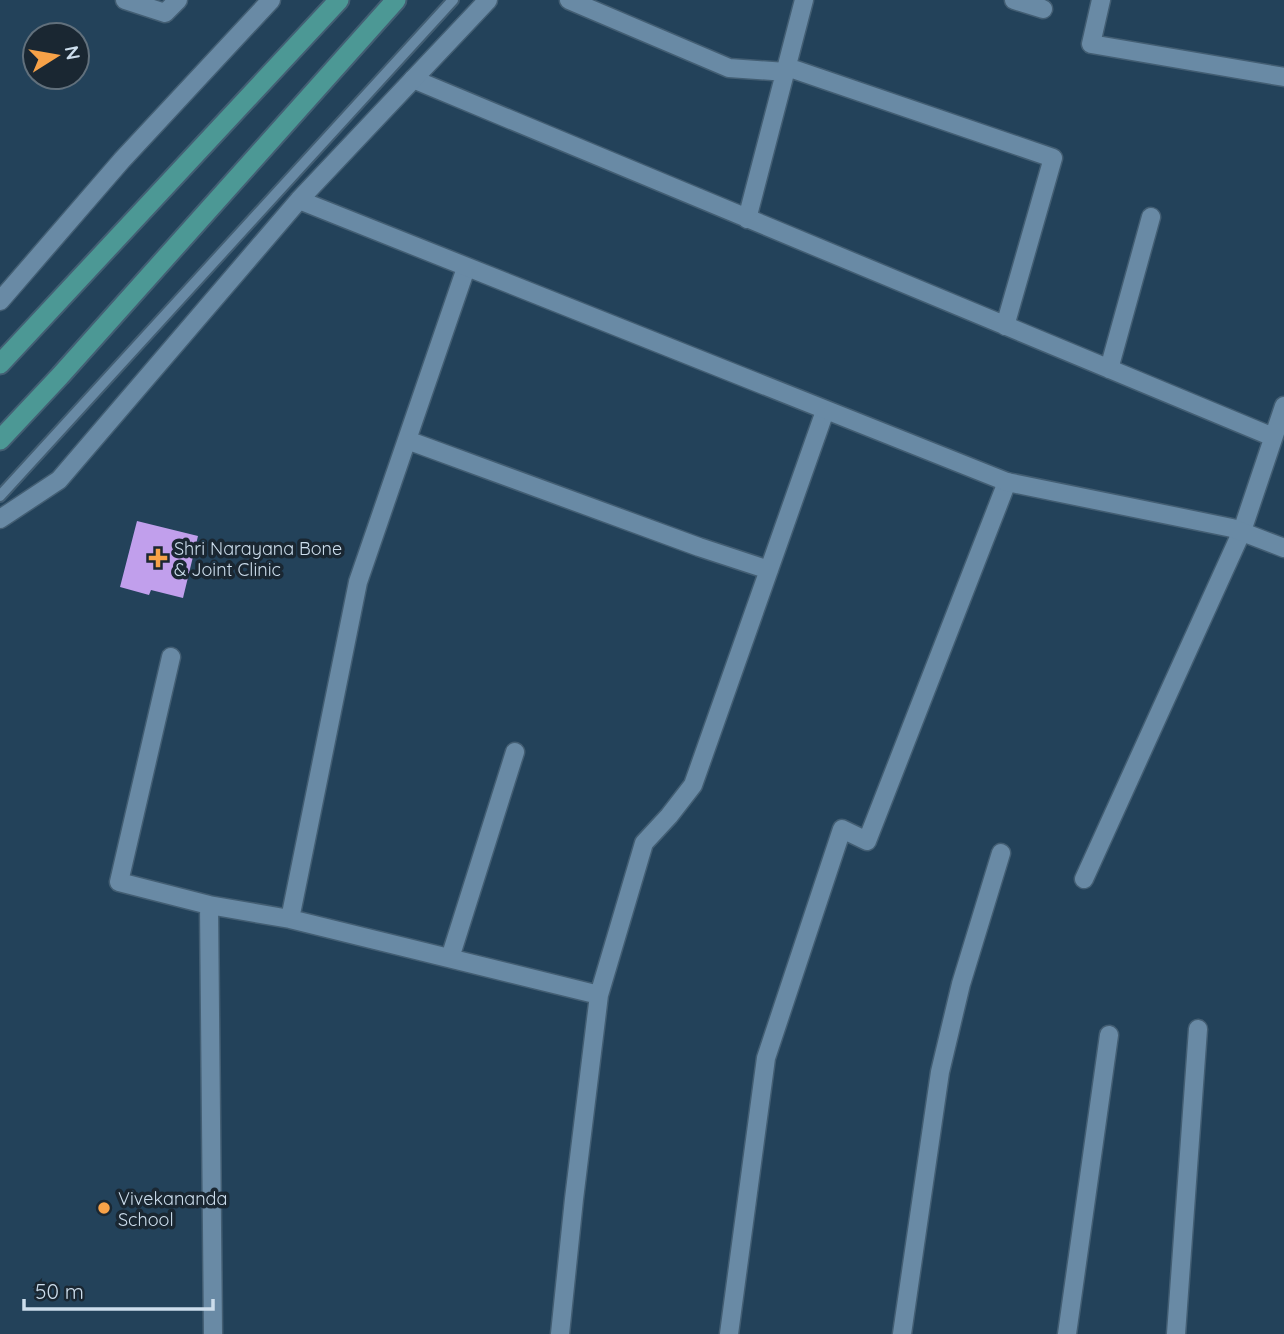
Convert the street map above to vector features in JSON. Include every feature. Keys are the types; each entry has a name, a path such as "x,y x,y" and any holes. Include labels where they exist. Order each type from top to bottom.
{"highway":[{"path":"0,364 339,0"},
{"path":"0,440 61,376 396,0"}],"street":[{"path":"125,0 165,13 178,0"},
{"path":"0,301 122,160 271,0"},
{"path":"0,519 59,480 299,200 488,0"},
{"path":"569,0 729,68 787,69 1053,158 1005,326"},
{"path":"747,219 804,0"},
{"path":"1014,0 1043,9"},
{"path":"1101,0 1091,44 1284,77"},
{"path":"413,79 1273,437"},
{"path":"299,200 1007,482 1242,531 1284,548"},
{"path":"1109,369 1150,217"},
{"path":"290,919 358,582 466,268"},
{"path":"1084,879 1242,531 1284,406"},
{"path":"560,1334 573,1199 599,995 644,843 693,785 825,411"},
{"path":"407,440 687,543 769,570"},
{"path":"729,1334 766,1058 842,829 867,841 1007,482"},
{"path":"171,657 119,882 209,905 290,919 599,995"},
{"path":"450,958 515,752"},
{"path":"902,1334 940,1072 961,984 1001,853"},
{"path":"209,905 213,1334"},
{"path":"1176,1334 1198,1029"},
{"path":"1067,1334 1109,1035"}],"lane":[{"path":"0,495 453,0"}],"building":[{"path":"137,521 198,536 183,598 151,590 149,595 120,587"}],"place":[{"name":"Shri Narayana Bone & Joint Clinic","path":"158,558"},
{"name":"Vivekananda School","path":"104,1208"}]}
